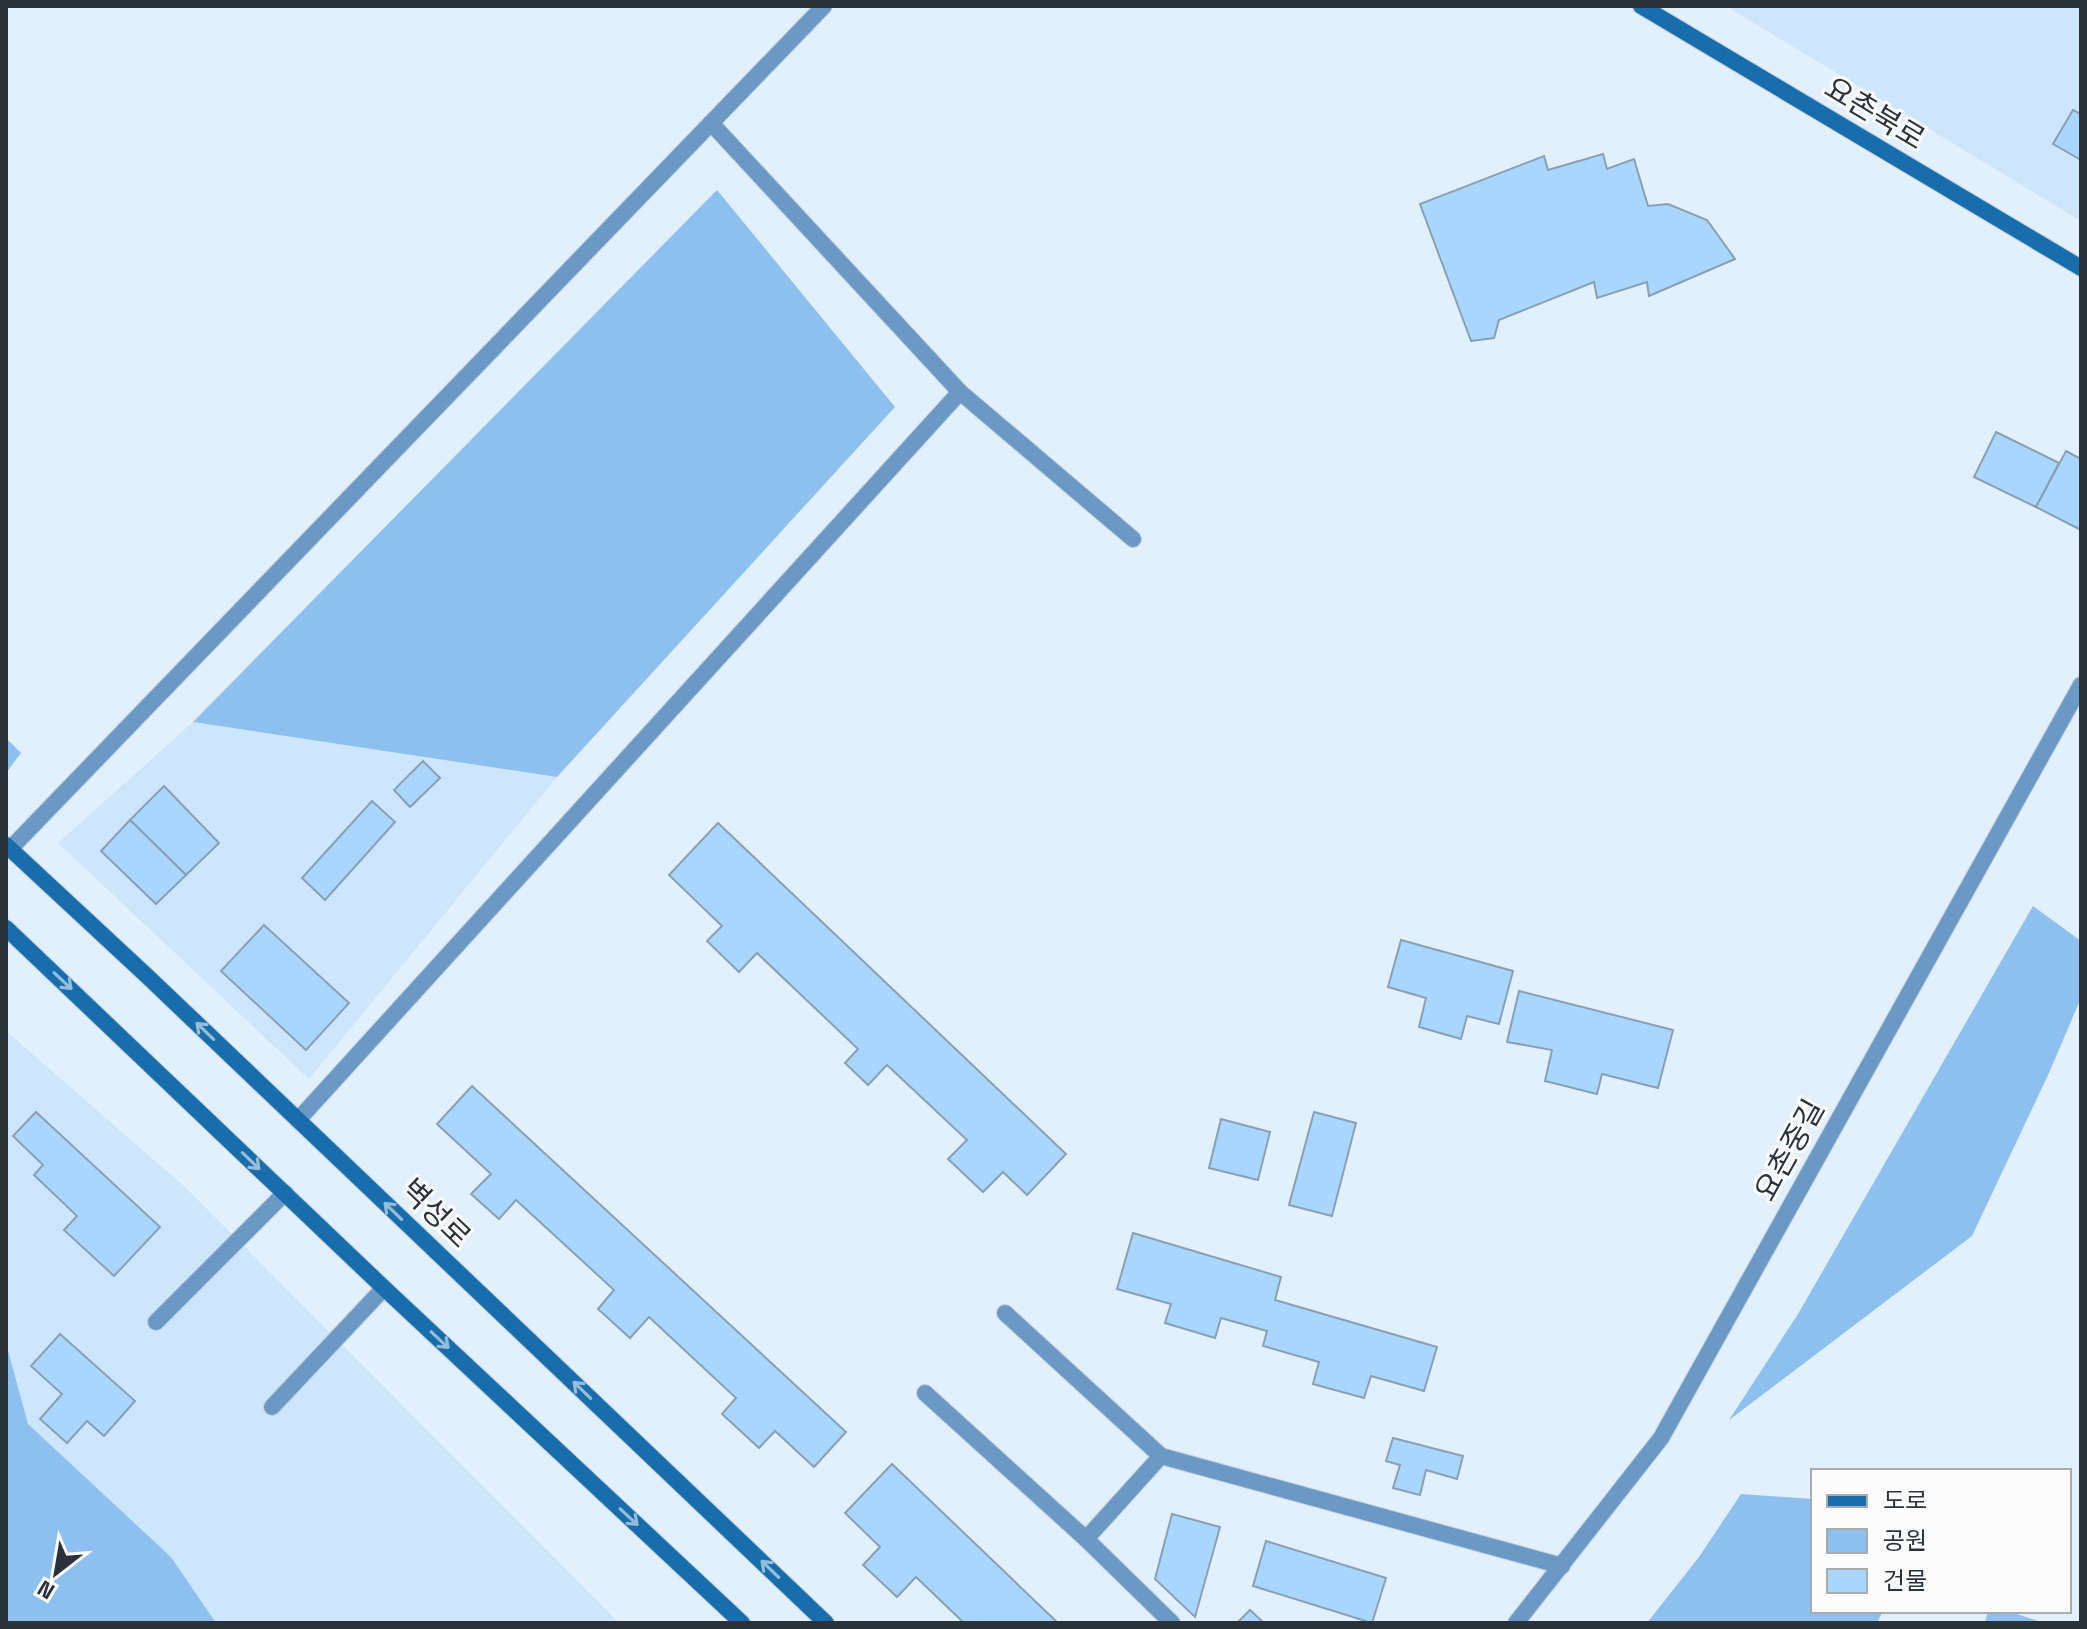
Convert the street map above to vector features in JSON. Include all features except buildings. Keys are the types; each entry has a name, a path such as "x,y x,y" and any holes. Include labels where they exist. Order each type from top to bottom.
{"main road":[{"name":"요촌북로","path":"1641,6 2081,268"},
{"name":"벽성로","path":"8,847 826,1623"},
{"path":"6,928 742,1623"}],"street":[{"path":"8,847 824,6"},
{"path":"711,123 960,392 1133,539"},
{"path":"298,1120 960,392"},
{"name":"요촌중길","path":"1516,1623 1661,1438 2081,685"},
{"path":"156,1322 285,1193"},
{"path":"272,1407 384,1288"},
{"path":"1005,1313 1161,1456 1562,1566"},
{"path":"925,1393 1086,1539 1172,1623"},
{"path":"1086,1539 1161,1456"}],"shaded area":[{"path":"1726,6 2081,6 2081,221"},
{"path":"193,722 557,777 309,1079 58,843"},
{"path":"6,1031 185,1187 618,1622 216,1623 171,1557 28,1424 6,1343"}],"green space":[{"path":"717,190 895,407 557,777 193,722"},
{"path":"6,738 21,753 6,773"},
{"path":"2033,906 2081,941 2081,998 1972,1236 1729,1420 1798,1314"},
{"path":"6,1343 28,1424 171,1557 216,1623 6,1623"},
{"path":"1741,1494 1811,1499 1811,1613 1882,1613 1877,1623 1647,1623 1699,1557"},
{"path":"1988,1613 2014,1613 2044,1623 1985,1623"}]}
